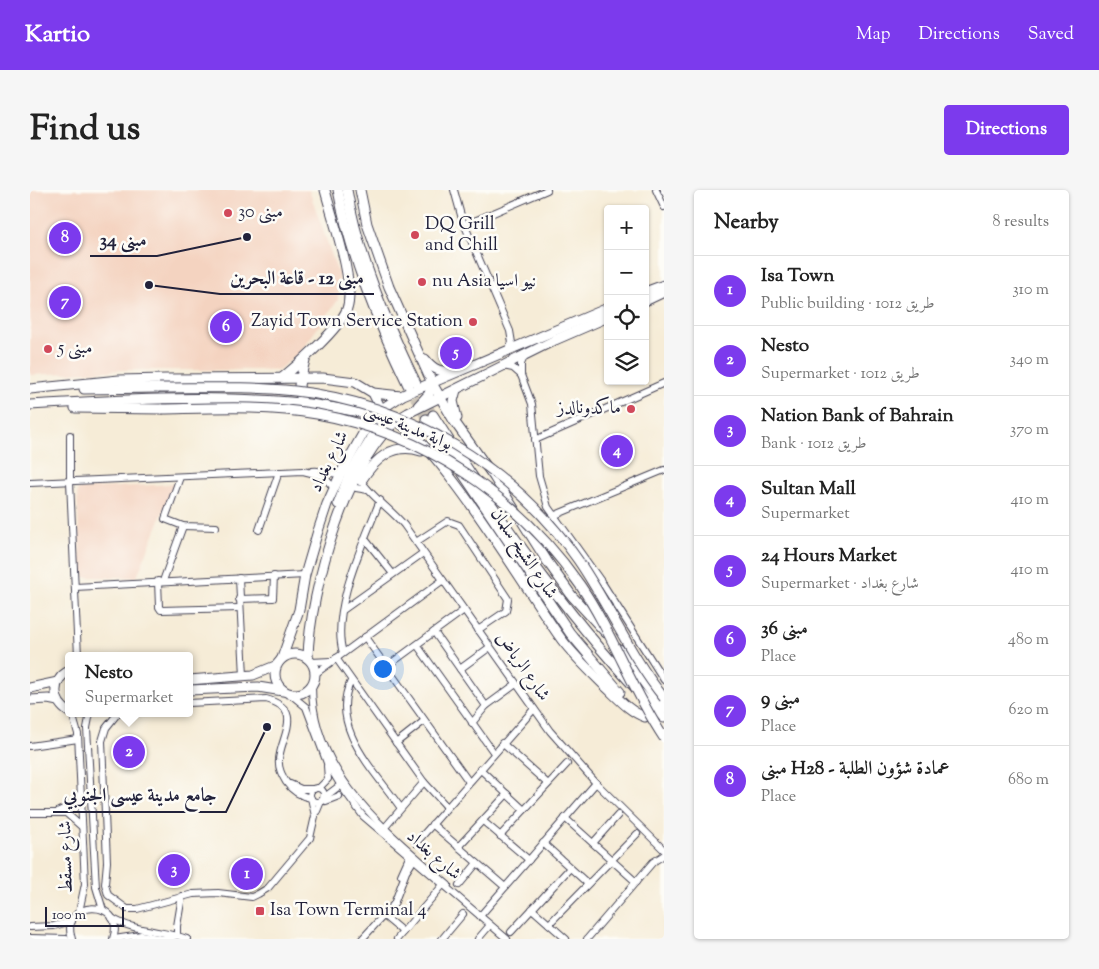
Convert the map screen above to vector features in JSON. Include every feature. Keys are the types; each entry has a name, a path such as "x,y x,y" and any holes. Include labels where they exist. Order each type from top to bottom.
{"main road":[{"path":"281,378 333,330 343,317 350,296 349,280 325,190"},
{"path":"338,190 354,254 386,340 415,385 435,390"},
{"path":"347,190 351,212 375,290 415,385"},
{"name":"شارع الشيخ سلمان","path":"361,191 367,224 389,287 435,390 561,581 609,637 664,709"},
{"path":"649,290 664,284"},
{"path":"649,299 664,292"},
{"name":"شارع بغداد","path":"310,660 312,608 335,524 370,452 379,438 397,420 435,390 508,351 604,310"},
{"name":"شارع بغداد","path":"435,390 456,390 502,366 604,319"},
{"path":"418,352 433,368 444,372 500,349 508,351"},
{"path":"302,403 299,378 308,353"},
{"path":"30,389 119,380 299,378 355,382 373,393 387,396 403,395"},
{"name":"شارع بغداد","path":"282,658 299,610 306,575 327,504 341,473 360,435 378,413 415,385"},
{"name":"بوابة مدينة عيسى","path":"30,389 158,388 296,391 343,400 410,422 466,453 513,487 550,523 578,560 646,673 664,698"},
{"path":"456,390 453,405 463,434"},
{"path":"335,524 343,488 374,432 378,413 373,393"},
{"name":"شارع الشيخ سلمان","path":"30,407 132,400 245,400 302,403 354,412 378,413 397,420 412,433 436,460 568,648 615,695 633,711 645,717"},
{"name":"بوابة مدينة عيسى","path":"30,407 266,409 316,414 372,428 418,446 490,489 529,524 580,586 604,626 650,716 664,736"},
{"path":"354,412 359,420 360,435"},
{"name":"شارع الشيخ سلمان","path":"664,718 623,676 547,583 430,417 570,633 610,682 664,736"},
{"path":"335,524 361,480 381,457 394,449 407,448 418,449 436,460"},
{"path":"193,680 260,673 276,666 282,658 295,653 310,660 315,674 312,684 305,692 286,692 260,687 193,690"},
{"path":"276,666 276,682 286,692"},
{"path":"58,702 56,688 58,682 65,674"},
{"path":"30,688 58,682"},
{"path":"30,700 48,699 58,702 65,708"}],"street":[{"path":"454,190 465,225 510,331 512,343 508,351"},
{"path":"465,225 547,190"},
{"path":"656,190 664,207"},
{"path":"510,331 515,337 528,342"},
{"path":"526,355 521,364 521,375 532,404 541,485 553,516 594,570 664,680"},
{"path":"502,366 513,368 521,375"},
{"path":"535,440 664,383"},
{"path":"70,435 70,482 78,652"},
{"path":"30,483 311,472 319,470 332,474 341,473"},
{"path":"553,516 664,470"},
{"path":"259,530 279,472"},
{"path":"311,472 327,478 334,488"},
{"path":"180,477 165,517 168,522 183,526 216,527"},
{"name":"شارع الرياض","path":"361,480 368,490 397,516 557,741 596,783 662,848"},
{"path":"356,488 368,490"},
{"path":"343,653 340,640 346,593 380,500"},
{"path":"416,542 448,521 459,525 508,599 506,610 478,630"},
{"path":"183,526 161,581 158,607 161,610 240,608"},
{"path":"365,539 393,574"},
{"path":"343,610 423,553"},
{"path":"75,587 161,581 306,575"},
{"path":"239,599 273,598 274,576"},
{"path":"239,578 244,676"},
{"path":"315,674 443,580"},
{"path":"386,667 464,610"},
{"path":"434,632 486,706"},
{"path":"365,637 469,782"},
{"path":"417,645 494,753"},
{"path":"460,669 490,647"},
{"path":"310,660 334,660"},
{"path":"334,660 424,782 447,808"},
{"path":"351,681 346,698 345,712 355,743 400,807"},
{"name":"شارع بغداد","path":"312,684 313,702 322,736 349,799 370,823 455,892 457,896"},
{"path":"472,723 486,706 516,684"},
{"name":"شارع بغداد","path":"286,692 306,706 321,751 341,782 368,813 442,886 457,896 506,939"},
{"path":"193,703 256,699 276,703 284,711 289,722 287,735 278,759 280,770 285,780 295,792 316,802 330,796 340,796 349,799"},
{"path":"416,844 502,743 534,710"},
{"name":"شارع مسقط","path":"73,717 78,740 85,884 79,912"},
{"name":"شارع مسقط","path":"89,717 87,728 96,887 103,910"},
{"path":"115,717 106,728 102,741 106,890 116,903 131,910 182,896 207,893 252,897 268,888 306,844 313,831 316,813 324,795 318,789"},
{"path":"396,743 424,721"},
{"path":"30,746 78,740"},
{"path":"502,743 548,784"},
{"path":"316,813 310,794 326,783 328,774 321,751"},
{"path":"500,836 567,764"},
{"path":"480,769 524,810"},
{"path":"285,780 301,789 318,789 341,782"},
{"path":"330,796 341,782"},
{"path":"386,825 424,782"},
{"path":"480,916 596,783"},
{"path":"30,813 59,811 70,806 81,793"},
{"path":"458,847 507,794"},
{"path":"316,813 327,801 340,796"},
{"path":"59,811 72,816 82,826"},
{"path":"593,843 618,815"},
{"path":"565,818 636,882"},
{"path":"483,821 528,860"},
{"path":"432,824 505,887"},
{"path":"549,924 611,858 615,858 637,834"},
{"path":"543,843 587,883"},
{"path":"587,939 653,862 662,848"},
{"path":"653,862 664,855"},
{"path":"362,939 384,916 399,893 412,857"},
{"path":"459,885 477,864"},
{"path":"511,932 570,868"},
{"path":"396,939 442,886"},
{"path":"177,936 179,906 182,896"},
{"path":"175,898 179,906"},
{"path":"72,939 70,929 72,921 79,912 91,908 103,910 112,918 130,926 166,937"},
{"path":"532,909 566,939"},
{"path":"442,939 463,914"},
{"path":"384,916 403,932"},
{"path":"112,918 115,929 113,939 141,935 177,936 187,939"},
{"path":"30,928 72,921"},
{"path":"478,939 490,925"},
{"path":"166,937 177,926"},
{"path":"30,932 43,927"},
{"path":"30,938 66,939"}],"shaded area":[{"path":"30,190 309,190 339,276 338,300 300,352 278,370 124,370 30,375"},
{"path":"174,484 137,577 81,577 77,492 79,489"}],"tunnel":[{"path":"416,383 433,415"},
{"path":"408,385 426,419"}],"place":[{"name":"مبنى 30","path":"228,213"},
{"name":"DQ Grill and Chill","path":"415,235"},
{"name":"مبنى 34","path":"247,237"},
{"name":"مبنى H28 - عمادة شؤون الطلبة","path":"65,238"},
{"name":"nu Asia نيو اسيا","path":"422,282"},
{"name":"مبنى 12 - قاعة البحرين","path":"149,285"},
{"name":"مبنى 9","path":"65,302"},
{"name":"Zayid Town Service Station","path":"473,322"},
{"name":"مبنى 36","path":"226,327"},
{"name":"مبنى 5","path":"48,349"},
{"name":"24 Hours Market","path":"456,353"},
{"name":"ماكدونالدز","path":"631,409"},
{"name":"Sultan Mall","path":"617,451"},
{"name":"جامع مدينة عيسى الجنوبي","path":"267,727"},
{"name":"Nesto","path":"129,752"},
{"name":"Nation Bank of Bahrain","path":"174,870"},
{"name":"Isa Town","path":"247,874"},
{"name":"Isa Town Terminal 4","path":"260,911"}]}
